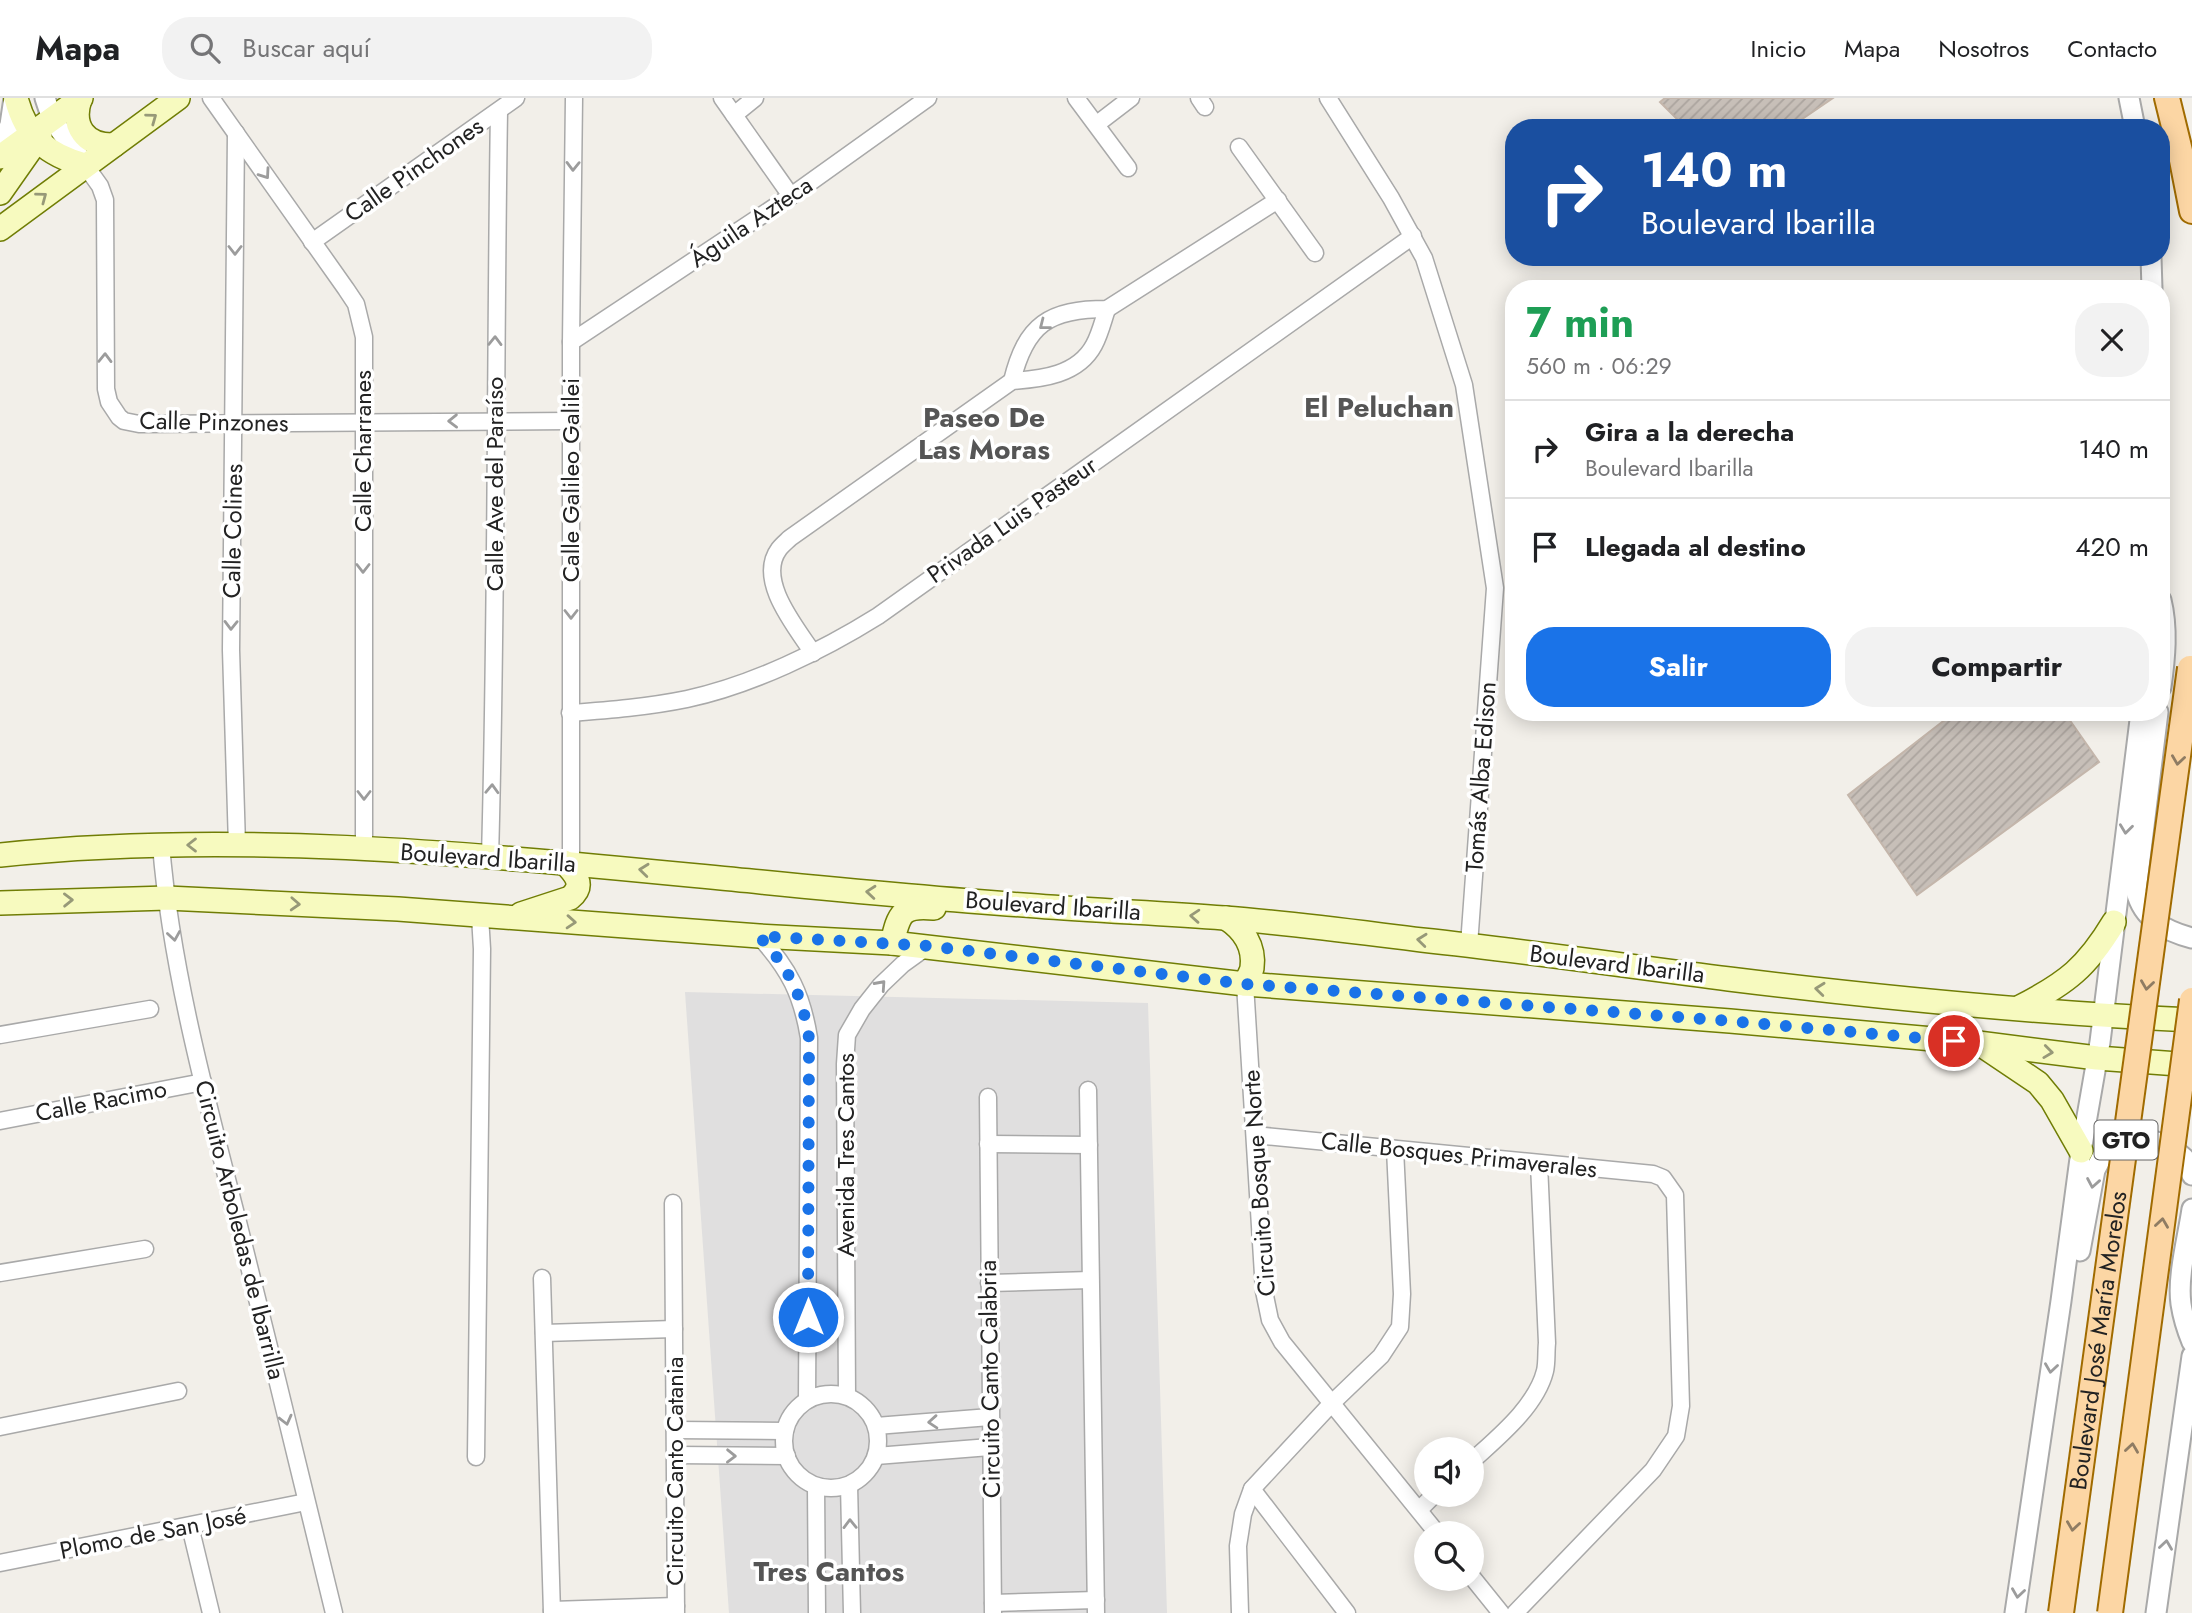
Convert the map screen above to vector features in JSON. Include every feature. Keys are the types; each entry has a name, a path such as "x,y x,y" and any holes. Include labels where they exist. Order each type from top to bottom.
{"main road":[{"path":"15,98 20,115 35,137 51,152 85,165"},
{"path":"0,194 35,137 48,109 81,98"},
{"path":"81,98 77,117 84,135 97,144 114,145"},
{"path":"0,229 178,98"},
{"path":"2166,98 2182,155 2192,211"},
{"path":"0,157 35,137"},
{"name":"Boulevard José María Morelos","path":"2061,1613 2191,660"},
{"name":"Boulevard Ibarilla","path":"0,855 89,847 237,845 567,862 1030,906 1226,918 1888,997 2103,1016 2192,1020"},
{"path":"508,918 574,895 578,879 567,862"},
{"name":"Boulevard Ibarilla","path":"0,903 167,898 398,909 759,936 892,943 1245,984 1730,1021 2192,1065"},
{"path":"892,943 898,918 910,909 920,907 996,914 1030,906"},
{"path":"1226,918 1240,927 1248,941 1252,968 1245,984"},
{"path":"2019,1008 2048,993 2077,972 2098,948 2114,922"},
{"name":"Boulevard José María Morelos","path":"2110,1613 2192,1000"},
{"path":"1978,1043 2038,1083 2053,1100 2081,1151"}],"street":[{"path":"0,147 9,125 15,98"},
{"name":"Calle Charranes","path":"211,98 351,296 360,317 364,337 365,423 364,850"},
{"name":"Calle Pinchones","path":"312,242 516,98"},
{"name":"Calle Galileo Galilei","path":"567,862 574,98"},
{"path":"722,98 791,196"},
{"path":"734,115 755,98"},
{"name":"Águila Azteca","path":"571,342 791,196 928,98"},
{"path":"1076,98 1128,169"},
{"path":"1097,124 1131,98"},
{"name":"Tomás Alba Edison","path":"1328,98 1424,258 1464,385 1495,588 1469,945"},
{"path":"2129,98 2133,119"},
{"path":"48,109 85,165"},
{"name":"Calle Ave del Paraíso","path":"490,857 494,713 494,420 499,111"},
{"name":"Calle Colines","path":"236,133 231,650 237,845"},
{"path":"1239,147 1315,253"},
{"name":"Calle Pinzones","path":"85,165 100,186 105,200 106,389 114,411 124,421 139,424 571,421"},
{"path":"1012,381 1021,350 1038,327 1049,319 1076,310 1107,309 1278,200"},
{"name":"Privada Luis Pasteur","path":"570,713 640,707 690,698 740,683 840,640 1413,236"},
{"path":"813,653 778,598 772,567 778,550 790,538 1012,381 1045,378 1076,365 1094,345 1107,309"},
{"path":"2015,1613 2103,1016 2140,721"},
{"path":"2157,721 2136,891 2139,904 2149,917 2171,932 2192,938"},
{"name":"Circuito Arboledas de Ibarrilla","path":"161,845 163,877 178,965 203,1082 334,1613"},
{"path":"476,1457 480,916"},
{"name":"Avenida Tres Cantos","path":"759,936 778,957 794,982 804,1010 809,1038 807,1400"},
{"name":"Avenida Tres Cantos","path":"847,1396 847,1035 862,1009 881,985 903,964 928,946"},
{"name":"Circuito Bosque Norte","path":"1245,984 1264,1291 1270,1320 1282,1342 1428,1521"},
{"path":"0,1035 150,1009"},
{"name":"Calle Racimo","path":"0,1121 203,1082"},
{"path":"993,1608 1096,1606 1088,1090"},
{"name":"Circuito Canto Calabria","path":"988,1097 993,1608"},
{"name":"Calle Bosques Primaverales","path":"1255,1135 1653,1174 1663,1178 1675,1195 1681,1406 1676,1437 1653,1470 1515,1613"},
{"path":"2061,1301 2071,1284 2078,1263 2095,1170 2104,1153 2118,1142 2140,1137 2153,1139 2170,1146 2184,1158 2192,1175"},
{"path":"988,1144 1089,1145"},
{"path":"1240,1613 1238,1546 1242,1514 1252,1489 1332,1403 1381,1356 1400,1327 1402,1294 1395,1149"},
{"path":"1484,1450 1516,1420 1545,1372 1547,1343 1539,1164"},
{"name":"Circuito Canto Catania","path":"673,1203 676,1609"},
{"path":"2192,1209 2181,1301 2192,1342"},
{"path":"0,1273 145,1249"},
{"path":"542,1278 552,1612 676,1609"},
{"path":"989,1283 1090,1280"},
{"name":"Circuito Canto Catania","path":"544,1333 674,1329"},
{"path":"2156,1613 2192,1356"},
{"path":"0,1427 178,1391"},
{"path":"820,1395 847,1396 870,1413 878,1435 876,1456 861,1478 849,1485 838,1488 816,1486 794,1470 786,1456 785,1431 797,1408 807,1400 820,1395"},
{"path":"876,1426 990,1418"},
{"path":"675,1430 785,1431"},
{"path":"876,1456 990,1447"},
{"path":"675,1455 786,1456"},
{"path":"849,1485 852,1613"},
{"path":"816,1486 817,1613"},
{"path":"1252,1489 1347,1613"},
{"name":"Plomo de San José","path":"0,1563 306,1502"},
{"path":"1419,1510 1422,1507"},
{"path":"190,1526 211,1613"},
{"path":"1483,1591 1501,1613"}],"shaded area":[{"path":"685,992 1148,1003 1167,1613 729,1613"}],"building":[{"path":"1665,98 1833,98 1802,119 1677,119 1660,102"},
{"path":"1943,721 2070,721 2099,762 1917,895 1848,795"}],"district":[{"name":"El Peluchan","path":"1379,407"},
{"name":"Paseo De Las Moras","path":"984,433"},
{"name":"Tres Cantos","path":"829,1571"}],"route":[{"path":"808,1317 809,1038 804,1010 794,982 778,957 759,936 928,946 1245,984 1954,1041"}]}
